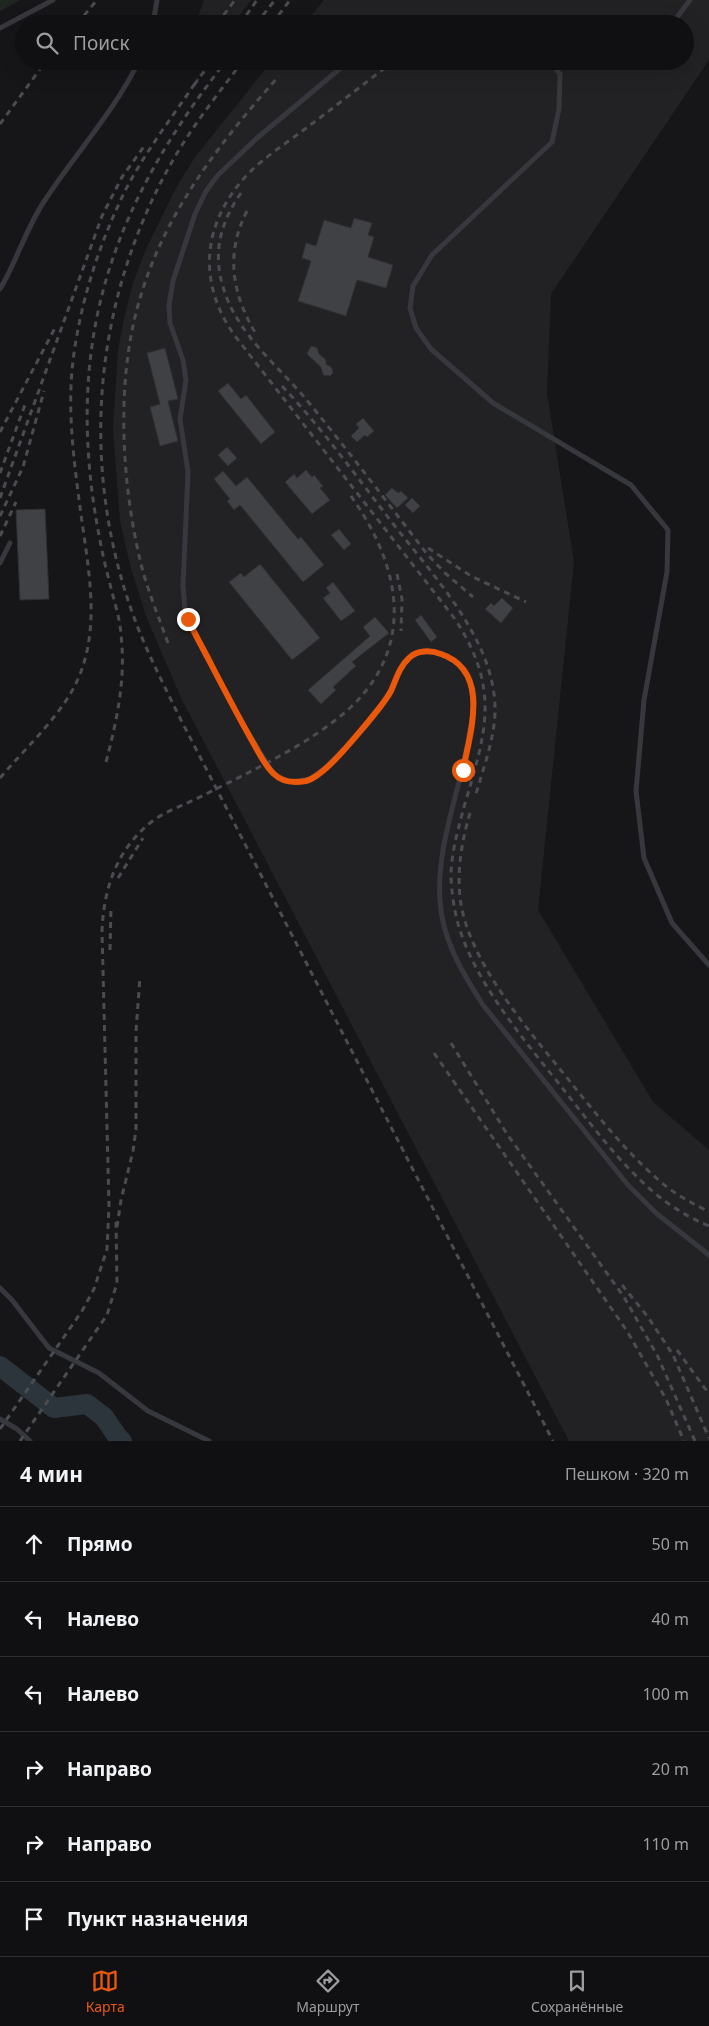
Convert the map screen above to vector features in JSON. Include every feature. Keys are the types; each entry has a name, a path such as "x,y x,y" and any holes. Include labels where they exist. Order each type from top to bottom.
{"lane":[{"path":"25,15 53,0"},
{"path":"155,15 158,0"},
{"path":"679,15 690,0"},
{"path":"0,28 15,20"},
{"path":"0,289 24,237 44,201 111,109 134,70"},
{"path":"338,70 256,139 212,183 194,214 183,256 173,281 169,314 183,360 186,380 180,419 188,472 183,586 185,611 197,638 252,741 273,774 286,781 306,781 315,777 325,768 384,701 402,666 411,656 425,652 441,654 454,661 464,670 474,691 473,711 461,779 442,854 439,891 441,917 449,942 483,1005 628,1185 656,1213 709,1255"},
{"path":"557,70 560,74 559,110 552,142 432,255 413,286 410,308 416,328 431,349 479,391 493,403 631,485 668,530 667,572 644,700 636,791 644,858 672,923 709,965"},
{"path":"0,563 10,543"},
{"path":"0,1288 12,1300 49,1348 99,1373 148,1411 208,1441"},
{"path":"0,1419 17,1429 30,1441"}],"shaded area":[{"path":"0,0 21,0 0,11"},
{"path":"204,0 251,0 240,15 198,15"},
{"path":"324,0 709,0 709,60 551,294 547,393 574,562 538,910 653,1102 709,1150 709,1441 569,1441 181,698 146,616 130,565 120,521 113,429 118,350 133,283 146,249 176,188 195,157 265,70 694,70 694,15 312,15"}],"building":[{"path":"354,218 372,223 368,235 374,237 368,257 393,265 386,288 357,280 346,316 298,301 311,261 302,258 306,243 316,246 324,220 351,228"},
{"path":"311,346 317,348 319,354 326,360 326,364 332,368 333,373 330,376 323,375 321,367 307,354"},
{"path":"165,348 178,399 168,401 178,441 160,446 150,407 160,404 147,353"},
{"path":"228,383 241,399 246,395 275,432 261,444 218,391"},
{"path":"363,418 374,431 367,437 365,435 357,442 351,436 359,428 356,424"},
{"path":"227,447 237,458 228,466 218,455"},
{"path":"306,470 312,477 314,475 323,486 320,488 330,500 312,514 285,482 294,474 297,478"},
{"path":"223,471 236,486 247,477 298,539 301,537 324,565 303,582 240,505 234,510 227,501 230,499 214,479"},
{"path":"392,488 398,493 401,491 408,498 397,508 385,495"},
{"path":"412,498 420,506 413,513 405,505"},
{"path":"45,509 49,599 20,600 16,510"},
{"path":"339,529 351,544 344,550 331,535"},
{"path":"260,564 320,638 292,660 229,582 241,573 244,577"},
{"path":"333,582 355,611 341,621 323,598 330,593 326,588"},
{"path":"502,598 513,608 501,623 485,609 491,603 494,606"},
{"path":"421,615 437,637 431,642 415,620"},
{"path":"375,617 389,633 352,662 356,666 333,687 336,690 321,704 308,690 370,636 363,627"}],"waterway":[{"path":"0,1366 54,1408 87,1404 104,1417 122,1441"}],"railway":[{"path":"84,15 97,0"},
{"path":"224,15 235,0"},
{"path":"246,15 257,0"},
{"path":"263,15 275,0"},
{"path":"279,15 290,0"},
{"path":"0,124 39,70"},
{"path":"194,85 205,70"},
{"path":"106,762 120,699 122,651 119,622 103,555 94,506 88,441 88,381 96,324 109,269 129,216 156,164 188,113 219,70"},
{"path":"236,70 195,126 169,167 144,219 124,273 111,328 103,384 101,440 105,497 115,553 136,623 181,720 553,1441"},
{"path":"382,70 260,162 231,194 220,214 213,234 210,254 210,275 214,295 223,316 235,336 455,619 469,644 479,668 484,690 485,712 483,733 455,842 451,877 454,907 460,929 470,956 481,977 521,1036 619,1158 663,1200 695,1220 709,1226"},
{"path":"168,643 142,568 129,502 124,431 124,396 127,361 133,327 141,295 152,264 165,234 181,206 217,151 279,76"},
{"path":"0,778 62,707 80,674 87,651 90,627 90,579 71,421 72,370 84,301 106,234 125,191 150,148 198,79"},
{"path":"0,498 102,216 122,177 145,145"},
{"path":"241,193 223,227 219,251 220,277 230,306 238,320 259,348 321,417 427,554 445,573 473,597"},
{"path":"247,211 236,243 234,274 241,304 256,334"},
{"path":"0,432 55,328"},
{"path":"282,386 322,432 434,575 466,621 479,645 489,669 494,694 495,719 490,745 476,794"},
{"path":"0,516 23,467 44,391"},
{"path":"0,473 26,402"},
{"path":"0,1429 82,1311 94,1289 107,1249 109,1206 102,931 106,898 115,868 131,842 155,819 282,755 336,720 351,707 372,682 386,656 393,628 394,601 389,573 379,545 365,518 348,492"},
{"path":"0,536 16,502"},
{"path":"428,548 471,576 526,602"},
{"path":"397,574 402,599 401,631"},
{"path":"470,813 461,853 460,894 465,921 484,964 526,1027 617,1138 641,1164 667,1187 709,1212"},
{"path":"118,878 143,838"},
{"path":"110,950 111,907"},
{"path":"117,1227 136,1129 136,1031 140,977"},
{"path":"451,1043 507,1134 624,1297 658,1357 695,1441"},
{"path":"434,1053 627,1331 666,1399 684,1441"},
{"path":"20,1441 107,1315 117,1283 116,1222"},
{"path":"622,1285 648,1317 673,1355 709,1438"},
{"path":"677,1350 709,1394"}],"route":[{"path":"188,619 252,741 273,774 279,778 292,782 306,781 315,777 325,768 378,710 390,693 402,666 411,656 418,652 441,654 454,661 464,670 471,683 474,691 473,711 463,770"}]}
